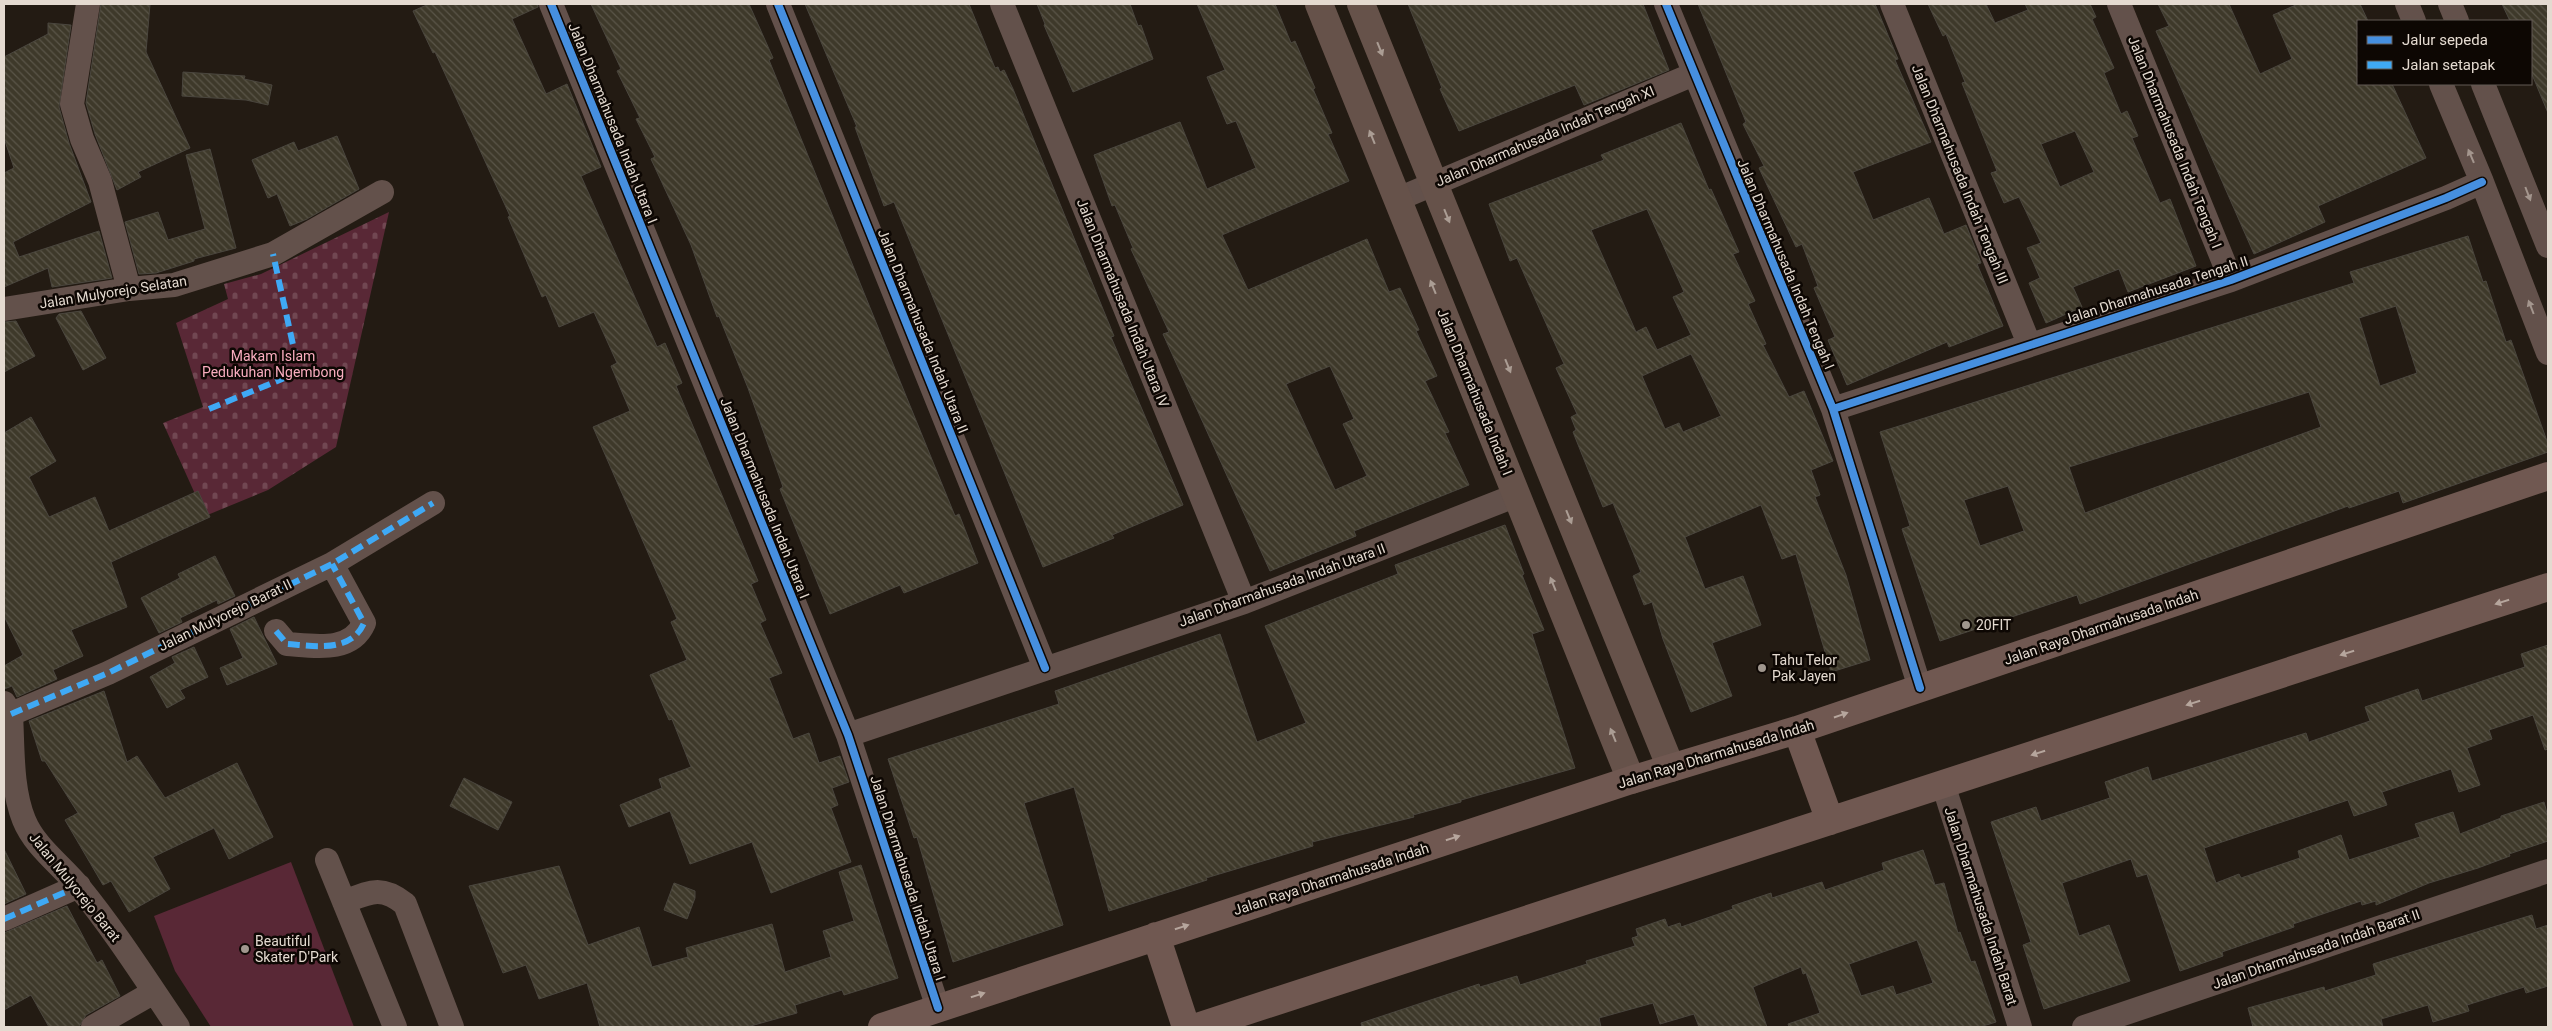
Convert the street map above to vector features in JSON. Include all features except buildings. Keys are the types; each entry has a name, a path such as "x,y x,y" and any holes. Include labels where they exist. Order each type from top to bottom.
{"main road":[{"name":"Jalan Dharmahusada Indah I","path":"1319,4 1631,780"},
{"path":"1361,4 1671,768"},
{"name":"Jalan Raya Dharmahusada Indah","path":"882,1027 1631,780 1798,730 2548,476"},
{"path":"1197,1027 2548,587"},
{"path":"1798,730 1830,821"},
{"path":"1156,936 1186,1027"}],"street":[{"path":"88,4 72,104 82,139 100,181 129,289"},
{"name":"Jalan Dharmahusada Indah Utara I","path":"552,4 848,735 938,1008"},
{"name":"Jalan Dharmahusada Indah Utara II","path":"778,4 1045,668"},
{"name":"Jalan Dharmahusada Indah Utara IV","path":"1002,4 1244,602"},
{"name":"Jalan Dharmahusada Indah Tengah I","path":"1666,4 1833,409 1920,688"},
{"name":"Jalan Dharmahusada Indah Tengah III","path":"1892,4 2029,344"},
{"name":"Jalan Dharmahusada Indah Tengah I","path":"2119,4 2231,280"},
{"path":"2407,4 2414,20"},
{"path":"2450,4 2457,20"},
{"name":"Jalan Dharmahusada Indah Tengah XI","path":"1398,199 1694,74"},
{"path":"2440,85 2482,182 2548,353"},
{"path":"2483,85 2548,246"},
{"name":"Jalan Dharmahusada Tengah II","path":"1833,409 2231,280 2446,198 2482,182"},
{"name":"Jalan Mulyorejo Selatan","path":"4,309 129,289 174,285 273,254 382,192"},
{"name":"Jalan Dharmahusada Indah Utara II","path":"848,735 1244,602 1517,495"},
{"name":"Jalan Mulyorejo Barat II","path":"7,709 108,673 332,564 433,504"},
{"path":"276,631 287,644 310,646 341,645 352,640 360,631 364,622 332,564"},
{"name":"Jalan Mulyorejo Barat","path":"7,709 17,798 24,821 36,841 79,886 178,1027"},
{"name":"Jalan Dharmahusada Indah Barat","path":"1943,784 2020,1027"},
{"path":"327,860 395,1027"},
{"name":"Jalan Dharmahusada Indah Barat II","path":"2084,1027 2548,871"},
{"path":"4,919 79,886"},
{"path":"344,902 374,890 392,893 405,904 452,1027"},
{"path":"93,1027 154,992"}],"green space":[{"name":"Makam Islam Pedukuhan Ngembong","path":"389,212 336,447 268,490 205,516 163,423 203,407 176,323 228,299 224,284 261,274"},
{"name":"Beautiful Skater D'Park","path":"291,862 354,1027 211,1027 175,971 154,916"}],"marked path":[{"path":"209,409 299,372 273,254"},
{"path":"11,714 108,673 332,564 433,503"},
{"path":"276,631 287,644 320,646 331,646 341,643 358,633 364,623 332,564"},
{"path":"4,919 79,886"}],"cycle path":[{"path":"551,4 848,735 938,1008"},
{"path":"778,4 1045,668"},
{"path":"1666,4 1833,409 1920,688"},
{"path":"1833,409 2231,280 2446,198 2482,182"}],"place":[{"name":"20FIT","path":"1966,625"},
{"name":"Tahu Telor Pak Jayen","path":"1762,668"},
{"name":"Beautiful Skater D'Park","path":"245,949"}]}
